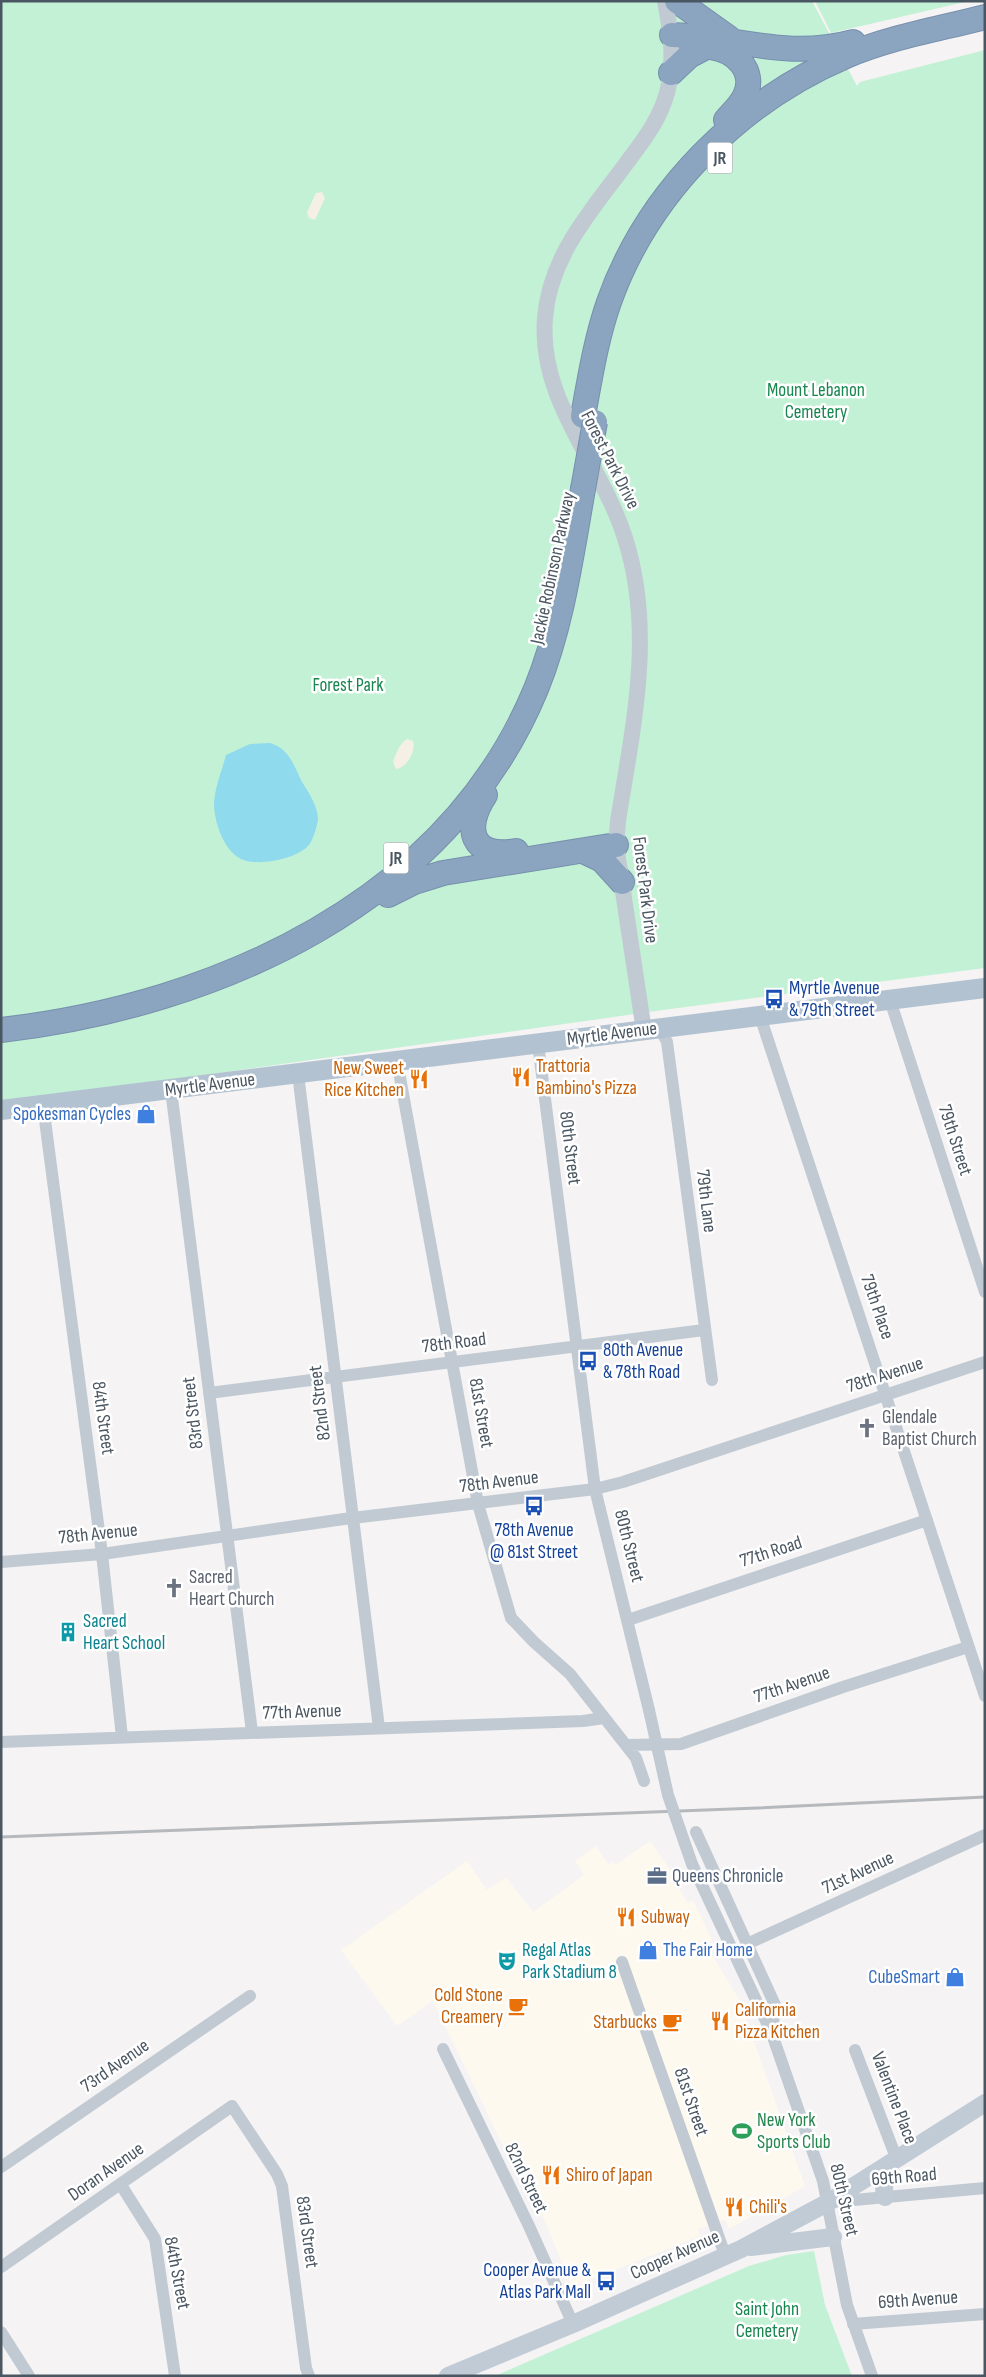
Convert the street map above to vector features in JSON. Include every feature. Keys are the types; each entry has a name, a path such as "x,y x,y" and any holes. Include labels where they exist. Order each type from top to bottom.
{"highway":[{"path":"677,1 733,41"},
{"name":"Jackie Robinson Parkway","path":"1,1030 94,1014 177,992 265,958 341,917 388,883 441,834 488,776 521,721 544,669 561,613 602,324 618,281 655,214 671,191 698,160 741,120 791,85 846,56 924,32 985,17"},
{"path":"672,40 733,41 770,48 806,50 865,39 924,32"},
{"name":"Jackie Robinson Parkway","path":"589,419 614,331 639,269 668,218 709,168 754,127 789,102 825,82 882,59 985,34"},
{"path":"672,40 728,50 737,57 746,71 748,87 741,102 718,128 698,160"},
{"path":"671,73 689,56 708,46"},
{"name":"Jackie Robinson Parkway","path":"1,1015 95,999 165,981 200,969 274,937 323,911 378,874 405,850 440,814 469,778 512,706 532,659 547,615 578,483"},
{"path":"521,721 504,766 475,812 472,828 478,843 492,852 503,854 616,840"},
{"path":"341,917 407,885 434,875 583,851 616,840"},
{"path":"583,851 602,860 622,882"}],"main road":[{"name":"Myrtle Avenue","path":"1,1110 985,988"},
{"name":"Cooper Avenue","path":"448,2376 573,2324 741,2249 827,2203 985,2103"},
{"path":"886,2197 889,2164"},
{"path":"741,2249 833,2237"}],"street":[{"name":"Forest Park Drive","path":"652,1030 622,882 616,840 641,663 639,619 634,579 626,540 612,502 570,426 550,379 544,343 545,317 549,292 559,262 572,235 654,127 667,94 671,73 672,40 665,1"},
{"name":"79th Street","path":"890,1000 985,1292"},
{"name":"79th Place","path":"760,1016 985,1696"},
{"name":"79th Lane","path":"652,1030 667,1042 712,1380"},
{"name":"80th Street","path":"538,1044 575,1346 595,1488 628,1620 668,1795 692,1864 772,2034 821,2175 853,2324 872,2376"},
{"name":"81st Street","path":"398,1061 478,1504 512,1618 570,1674 636,1758 644,1780"},
{"name":"82nd Street","path":"298,1074 380,1728"},
{"name":"83rd Street","path":"171,1090 252,1732"},
{"name":"84th Street","path":"42,1106 102,1554 122,1737"},
{"name":"78th Road","path":"209,1393 704,1330"},
{"name":"78th Avenue","path":"1,1562 102,1554 353,1518 595,1488 623,1482 985,1362"},
{"name":"77th Road","path":"628,1620 927,1520"},
{"name":"77th Avenue","path":"626,1744 680,1744 843,1687 968,1647"},
{"name":"77th Avenue","path":"1,1742 583,1721 604,1718"},
{"name":"80th Street","path":"696,1832 775,2005 772,2034"},
{"name":"71st Avenue","path":"747,1944 985,1835"},
{"name":"81st Street","path":"622,1962 725,2256"},
{"name":"73rd Avenue","path":"1,2167 250,1996"},
{"name":"82nd Street","path":"443,2049 529,2226 573,2324"},
{"name":"Valentine Place","path":"855,2050 889,2164"},
{"name":"83rd Street","path":"232,2106 277,2174 282,2186 306,2368 309,2376"},
{"name":"Doran Avenue","path":"1,2267 232,2106"},
{"name":"84th Street","path":"121,2185 155,2239 175,2376"},
{"name":"69th Road","path":"827,2203 985,2188"},
{"name":"69th Avenue","path":"853,2324 985,2314"},
{"path":"1,2332 25,2374"}],"shaded area":[{"path":"650,1841 680,1884 677,1886 688,1903 693,1900 712,1940 706,1945 739,1999 805,2186 729,2229 725,2220 698,2229 700,2236 572,2287 541,2212 536,2214 433,2001 397,2026 341,1950 467,1861 487,1890 506,1877 533,1912 584,1875 575,1861 596,1846 609,1865 613,1862 616,1865"}],"green space":[{"name":"Forest Park","path":"1,1 812,1 857,86 860,82 985,50 985,968 663,1010 1,1104"},
{"path":"815,1 969,1 831,33"},
{"name":"Saint John Cemetery","path":"814,2251 825,2305 852,2376 495,2376 749,2266 786,2255"}],"sand":[{"path":"322,192 325,198 315,220 309,218 307,212 316,193"},
{"path":"407,739 413,741 412,754 404,766 396,769 393,762 400,746"}],"water":[{"path":"270,743 277,745 290,758 313,800 318,820 312,840 303,850 286,858 266,862 248,861 241,859 229,849 221,834 214,810 216,791 226,755 250,744"}],"railway":[{"path":"1,1837 758,1808 985,1797"}],"place":[{"name":"Myrtle Avenue & 79th Street","path":"774,999"},
{"name":"Trattoria Bambino's Pizza","path":"521,1077"},
{"name":"New Sweet Rice Kitchen","path":"419,1079"},
{"name":"Spokesman Cycles","path":"146,1114"},
{"name":"80th Avenue & 78th Road","path":"588,1361"},
{"name":"Glendale Baptist Church","path":"867,1428"},
{"name":"78th Avenue @ 81st Street","path":"534,1506"},
{"name":"Sacred Heart Church","path":"174,1588"},
{"name":"Sacred Heart School","path":"68,1632"},
{"name":"Queens Chronicle","path":"657,1876"},
{"name":"Subway","path":"626,1917"},
{"name":"The Fair Home","path":"648,1950"},
{"name":"Regal Atlas Park Stadium 8","path":"507,1961"},
{"name":"CubeSmart","path":"955,1977"},
{"name":"Cold Stone Creamery","path":"518,2006"},
{"name":"California Pizza Kitchen","path":"720,2021"},
{"name":"Starbucks","path":"672,2022"},
{"name":"New York Sports Club","path":"742,2131"},
{"name":"Shiro of Japan","path":"551,2175"},
{"name":"Chili's","path":"734,2207"},
{"name":"Cooper Avenue & Atlas Park Mall","path":"606,2281"}],"park label":[{"name":"Mount Lebanon Cemetery","path":"816,401"}]}
